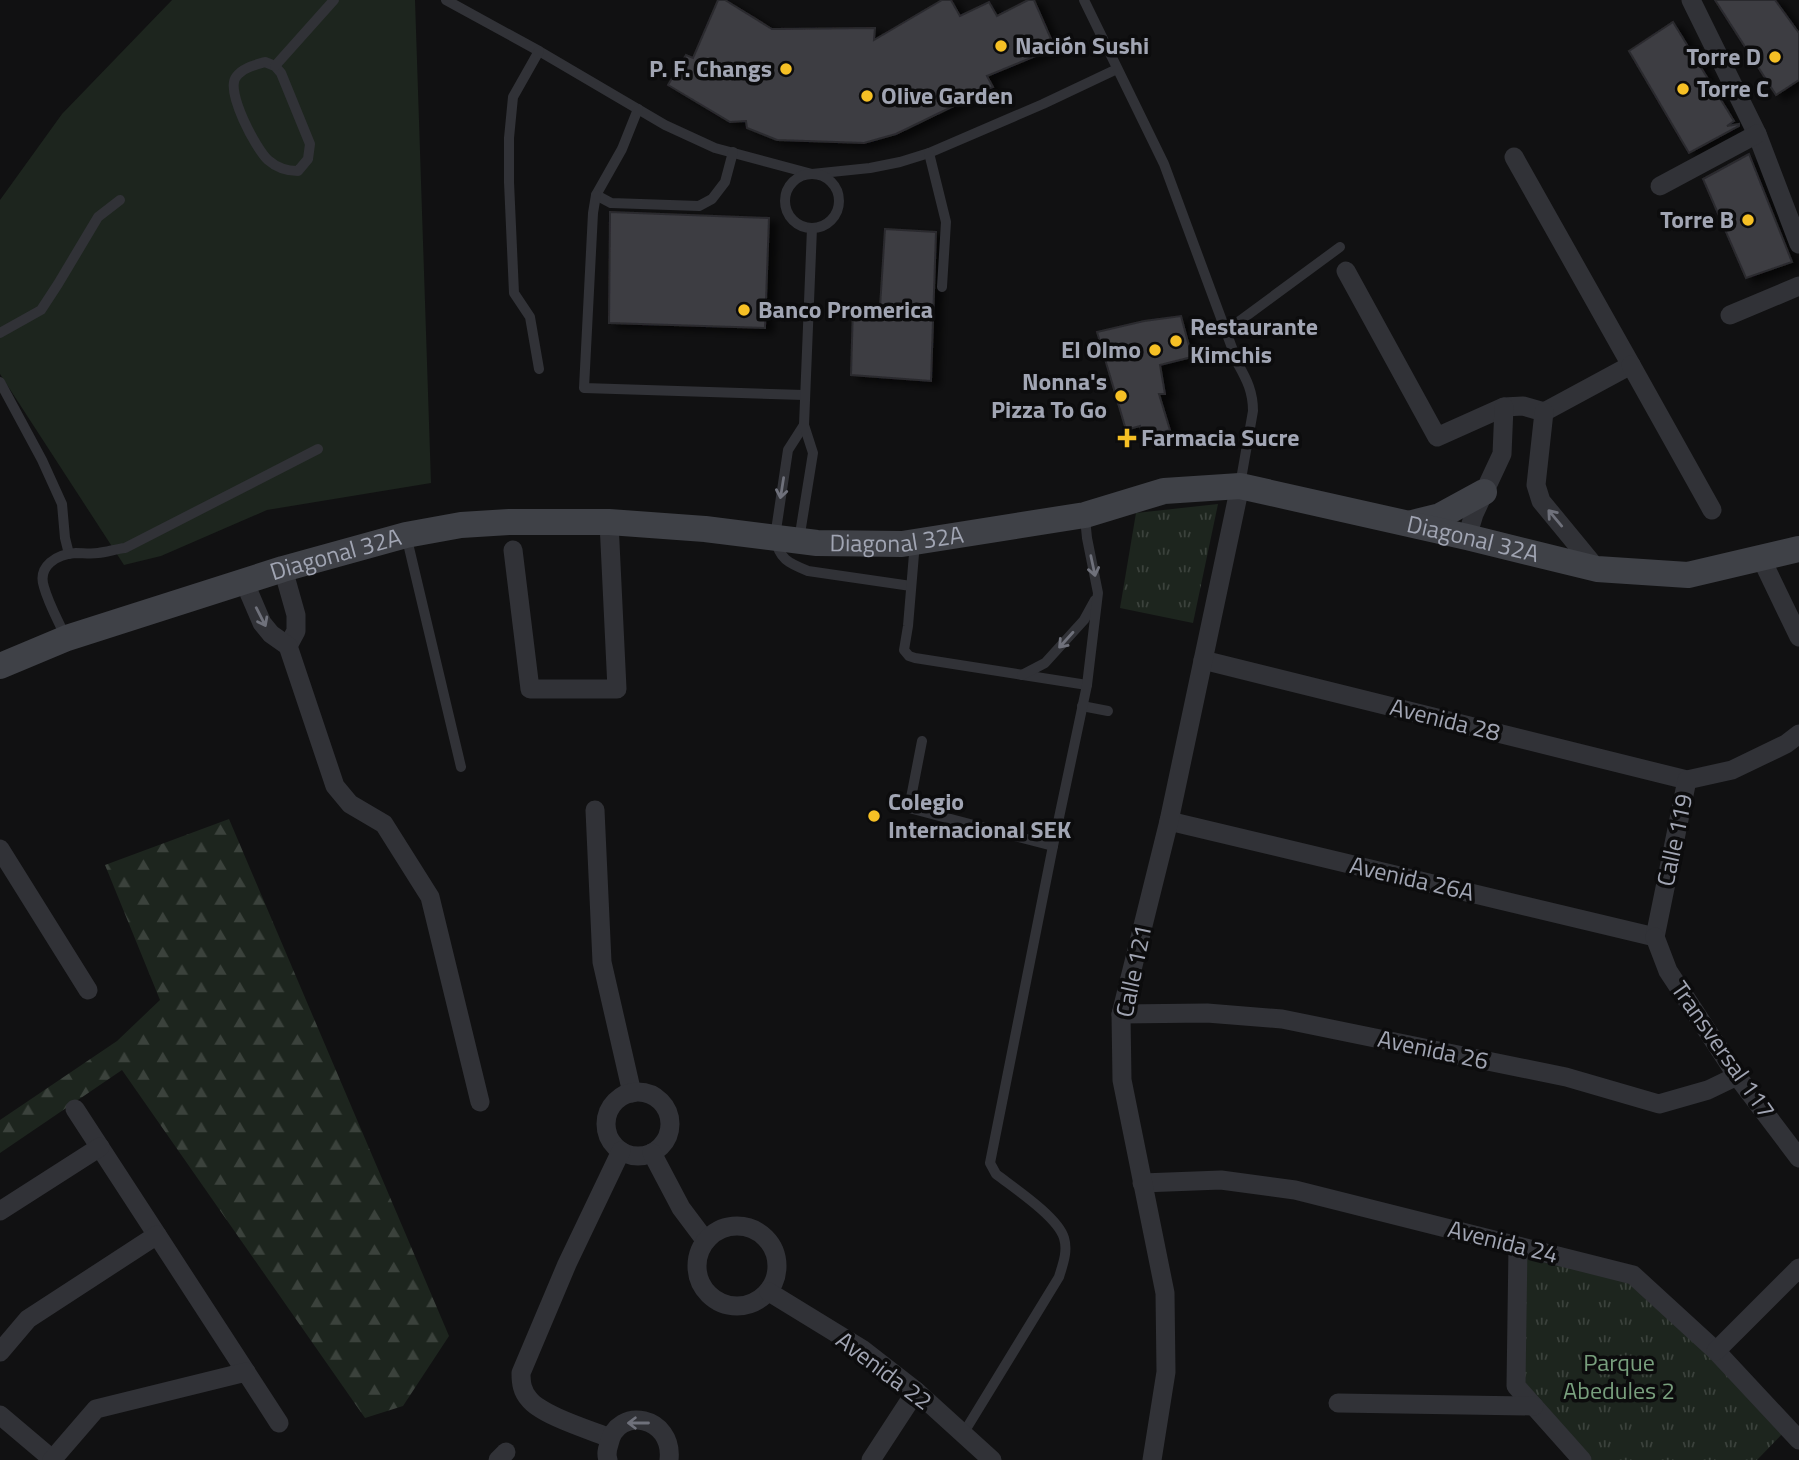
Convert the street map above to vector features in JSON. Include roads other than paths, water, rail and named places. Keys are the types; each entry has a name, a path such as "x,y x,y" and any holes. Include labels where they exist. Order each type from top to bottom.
{"street":[{"path":"1691,0 1757,134 1799,244"},
{"path":"1660,186 1757,134"},
{"path":"1514,157 1712,510"},
{"path":"1346,271 1437,437 1504,407 1523,406 1544,412 1631,365"},
{"path":"1730,315 1799,286"},
{"path":"1467,537 1474,514 1502,454 1504,407"},
{"path":"1544,412 1536,485 1541,501 1597,569"},
{"name":"Diagonal 32A","path":"0,666 66,638 244,580 406,535 509,522 609,522 705,529 829,543 902,544 1085,515 1164,491 1240,486 1597,569 1688,575 1799,549"},
{"name":"Calle 121","path":"1152,1460 1166,1372 1165,1293 1122,1080 1121,1014 1168,821 1240,486"},
{"path":"1410,524 1440,516 1484,492"},
{"path":"513,550 530,689 617,689 609,522"},
{"path":"1761,558 1799,637"},
{"path":"283,569 296,615 296,631 288,646"},
{"path":"244,580 262,623 271,634 288,646 335,786 350,804 384,824 430,897 480,1102"},
{"name":"Avenida 28","path":"1203,660 1687,780"},
{"name":"Calle 119","path":"1655,937 1687,780 1732,770 1786,744 1799,734"},
{"path":"595,810 602,962 632,1093"},
{"name":"Avenida 26A","path":"1168,821 1655,937"},
{"path":"0,849 88,990"},
{"name":"Transversal 117","path":"1655,937 1668,971 1737,1076 1799,1158"},
{"name":"Avenida 26","path":"1121,1014 1207,1013 1282,1019 1566,1077 1659,1104 1708,1090 1737,1076"},
{"path":"632,1093 642,1093 660,1101 667,1109 670,1119 667,1139 661,1147 642,1156 631,1156 621,1151 612,1143 607,1131 607,1118 611,1107 620,1098 632,1093"},
{"path":"75,1109 279,1423"},
{"path":"0,1211 100,1147"},
{"path":"610,1438 548,1413 530,1401 521,1385 521,1373 621,1151"},
{"path":"652,1153 681,1208 705,1240"},
{"name":"Avenida 24","path":"1142,1183 1221,1180 1295,1189 1633,1275 1716,1351 1799,1440"},
{"path":"733,1225 749,1227 763,1234 773,1247 778,1262 776,1278 769,1292 757,1302 742,1307 726,1305 712,1298 701,1285 696,1270 698,1254 705,1240 717,1230 733,1225"},
{"path":"0,1352 29,1319 157,1235"},
{"path":"1518,1245 1516,1386 1582,1460"},
{"path":"1716,1351 1799,1268"},
{"name":"Avenida 22","path":"769,1292 862,1349 916,1391 992,1460"},
{"path":"0,1415 52,1460 96,1409 246,1372"},
{"path":"871,1460 916,1391"},
{"path":"1338,1403 1534,1406"},
{"path":"608,1460 606,1454 612,1433 620,1425 641,1420 652,1423 666,1437 669,1460"}],"lane":[{"path":"275,66 334,0"},
{"path":"446,0 638,110 702,143 715,148 812,174 821,175 834,185 839,201 834,217 828,223 812,228 796,223 786,209 786,192 796,179 804,175 812,174 870,168 929,153 1117,69"},
{"path":"1084,0 1164,164 1238,364 1250,385 1253,411 1240,486"},
{"path":"539,51 513,97 509,138 514,293 530,317 539,369"},
{"path":"265,62 275,66 281,72 310,144 308,159 298,171 285,171 269,161 257,147 232,89 234,78 243,70 265,62"},
{"path":"638,110 622,149 596,195 584,388 804,395"},
{"path":"596,195 611,203 699,206 712,199 725,182 733,152"},
{"path":"929,153 946,222 942,287"},
{"path":"0,333 41,310 99,217 120,200"},
{"path":"812,228 804,425 813,453 787,539 778,552 793,565 808,571 911,586"},
{"path":"1226,331 1340,247"},
{"path":"0,382 42,460 62,504 69,554"},
{"path":"787,539 788,450 804,425"},
{"path":"66,638 43,585 45,567 52,561 69,554 125,548 318,449"},
{"path":"963,1434 1059,1277 1065,1257 1065,1240 1059,1226 996,1174 990,1163 1087,685 1098,593 1085,515"},
{"path":"406,535 461,767"},
{"path":"915,542 904,650 909,656 1087,685"},
{"path":"1022,675 1045,663 1084,620 1098,593"},
{"path":"1082,706 1108,711"},
{"path":"922,741 909,808 1054,846"}],"place":[{"name":"Nación Sushi","path":"1001,46"},
{"name":"Torre D","path":"1775,57"},
{"name":"P. F. Changs","path":"786,69"},
{"name":"Torre C","path":"1683,89"},
{"name":"Olive Garden","path":"867,96"},
{"name":"Torre B","path":"1748,220"},
{"name":"Banco Promerica","path":"744,310"},
{"name":"Restaurante Kimchis","path":"1176,341"},
{"name":"El Olmo","path":"1155,350"},
{"name":"Nonna's Pizza To Go","path":"1121,396"},
{"name":"Farmacia Sucre","path":"1127,438"},
{"name":"Colegio Internacional SEK","path":"874,816"}],"park label":[{"name":"Parque Abedules 2","path":"1619,1377"}]}
